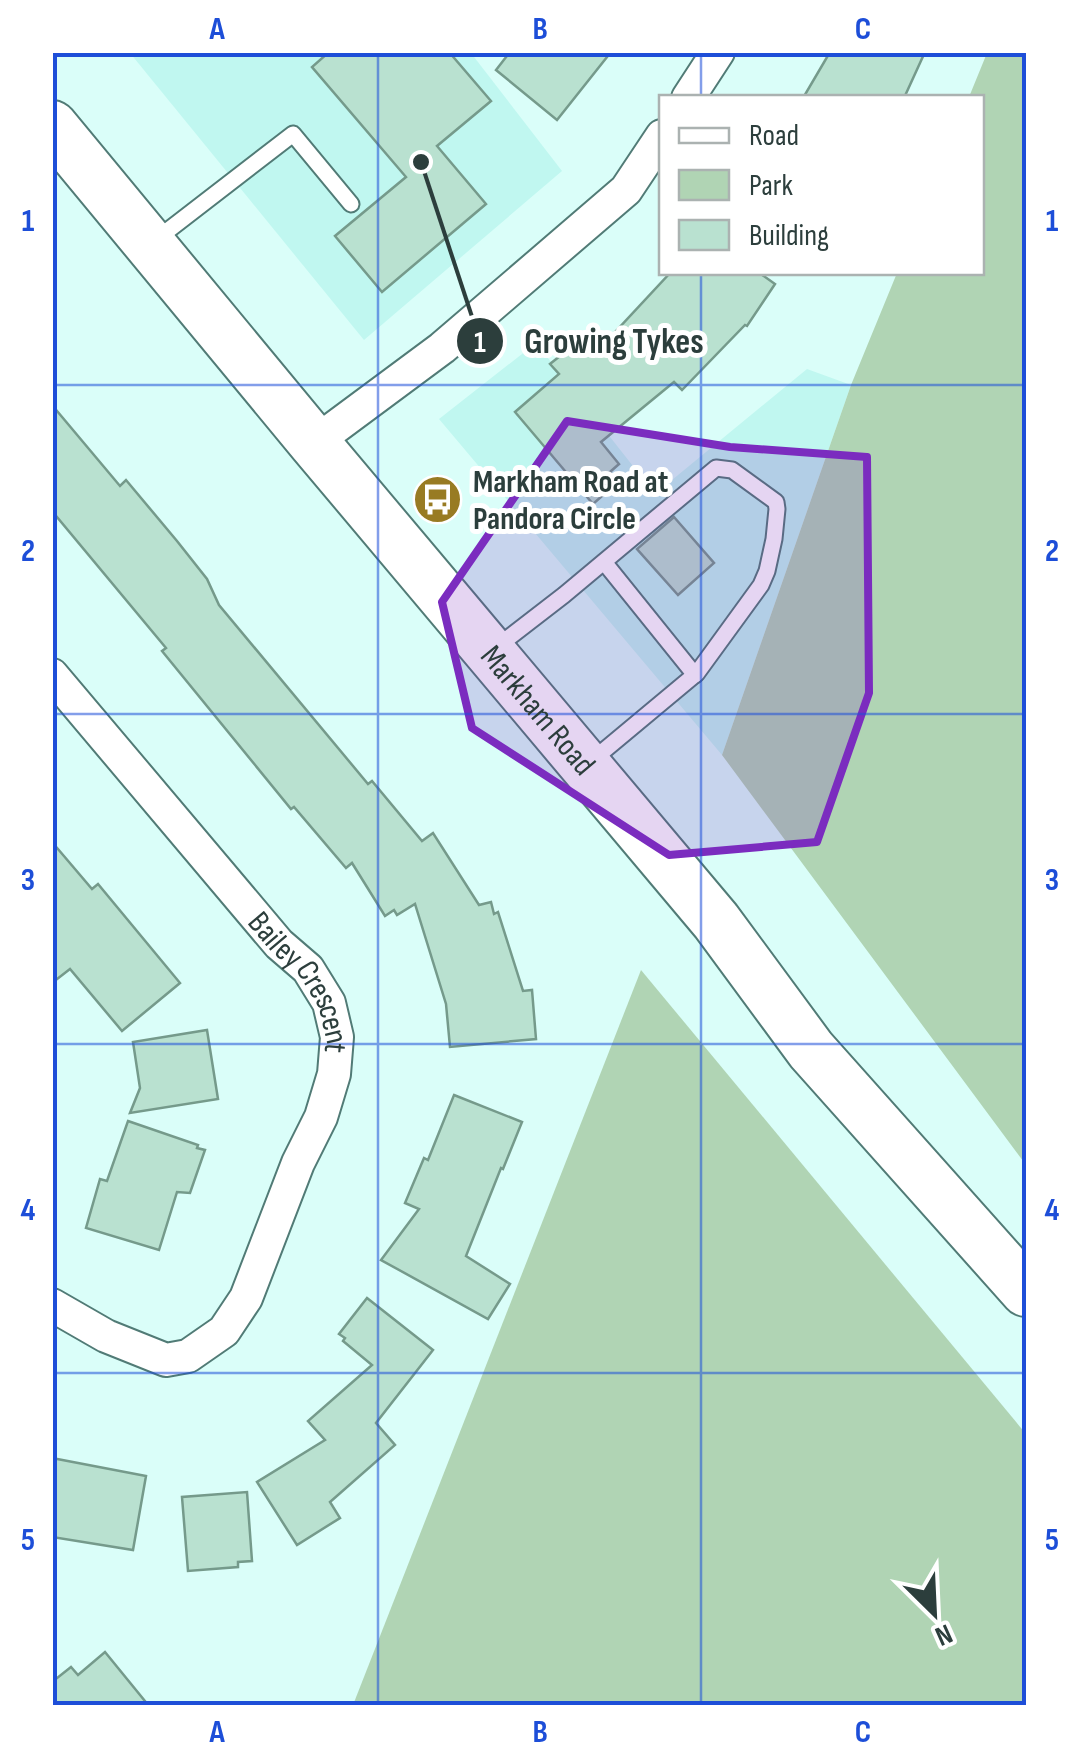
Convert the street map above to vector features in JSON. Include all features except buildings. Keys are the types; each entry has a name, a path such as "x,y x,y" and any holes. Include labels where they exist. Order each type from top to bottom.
{"main road":[{"name":"Markham Road","path":"52,126 716,921 811,1050 1026,1291"}],"street":[{"path":"690,95 718,52"},
{"path":"314,442 442,348 626,190 659,140"},
{"name":"Bailey Crescent","path":"52,674 279,944 308,969 328,1003 336,1037 334,1074 321,1117 298,1163 246,1298 224,1331 188,1356 166,1360 106,1336 52,1305"}],"lane":[{"path":"150,244 292,134 351,204"},
{"path":"491,651 716,468 732,470 773,498 777,509 767,571 760,585 695,675 585,766"},
{"path":"604,562 695,675"}],"highlighted area":[{"path":"567,421 730,447 867,457 869,693 817,842 669,855 472,728 442,602"}],"shaded area":[{"path":"130,53 471,53 562,171 364,340"},
{"path":"536,343 655,494 807,369 851,385 722,755 439,419"}],"green space":[{"path":"987,53 1026,53 1026,1165 722,755 851,385 896,275 984,275 984,95 970,95"},
{"path":"641,970 1026,1434 1026,1705 353,1705"}],"place":[{"name":"Growing Tykes","path":"421,162"},
{"name":"Markham Road at Pandora Circle","path":"438,499"}]}
